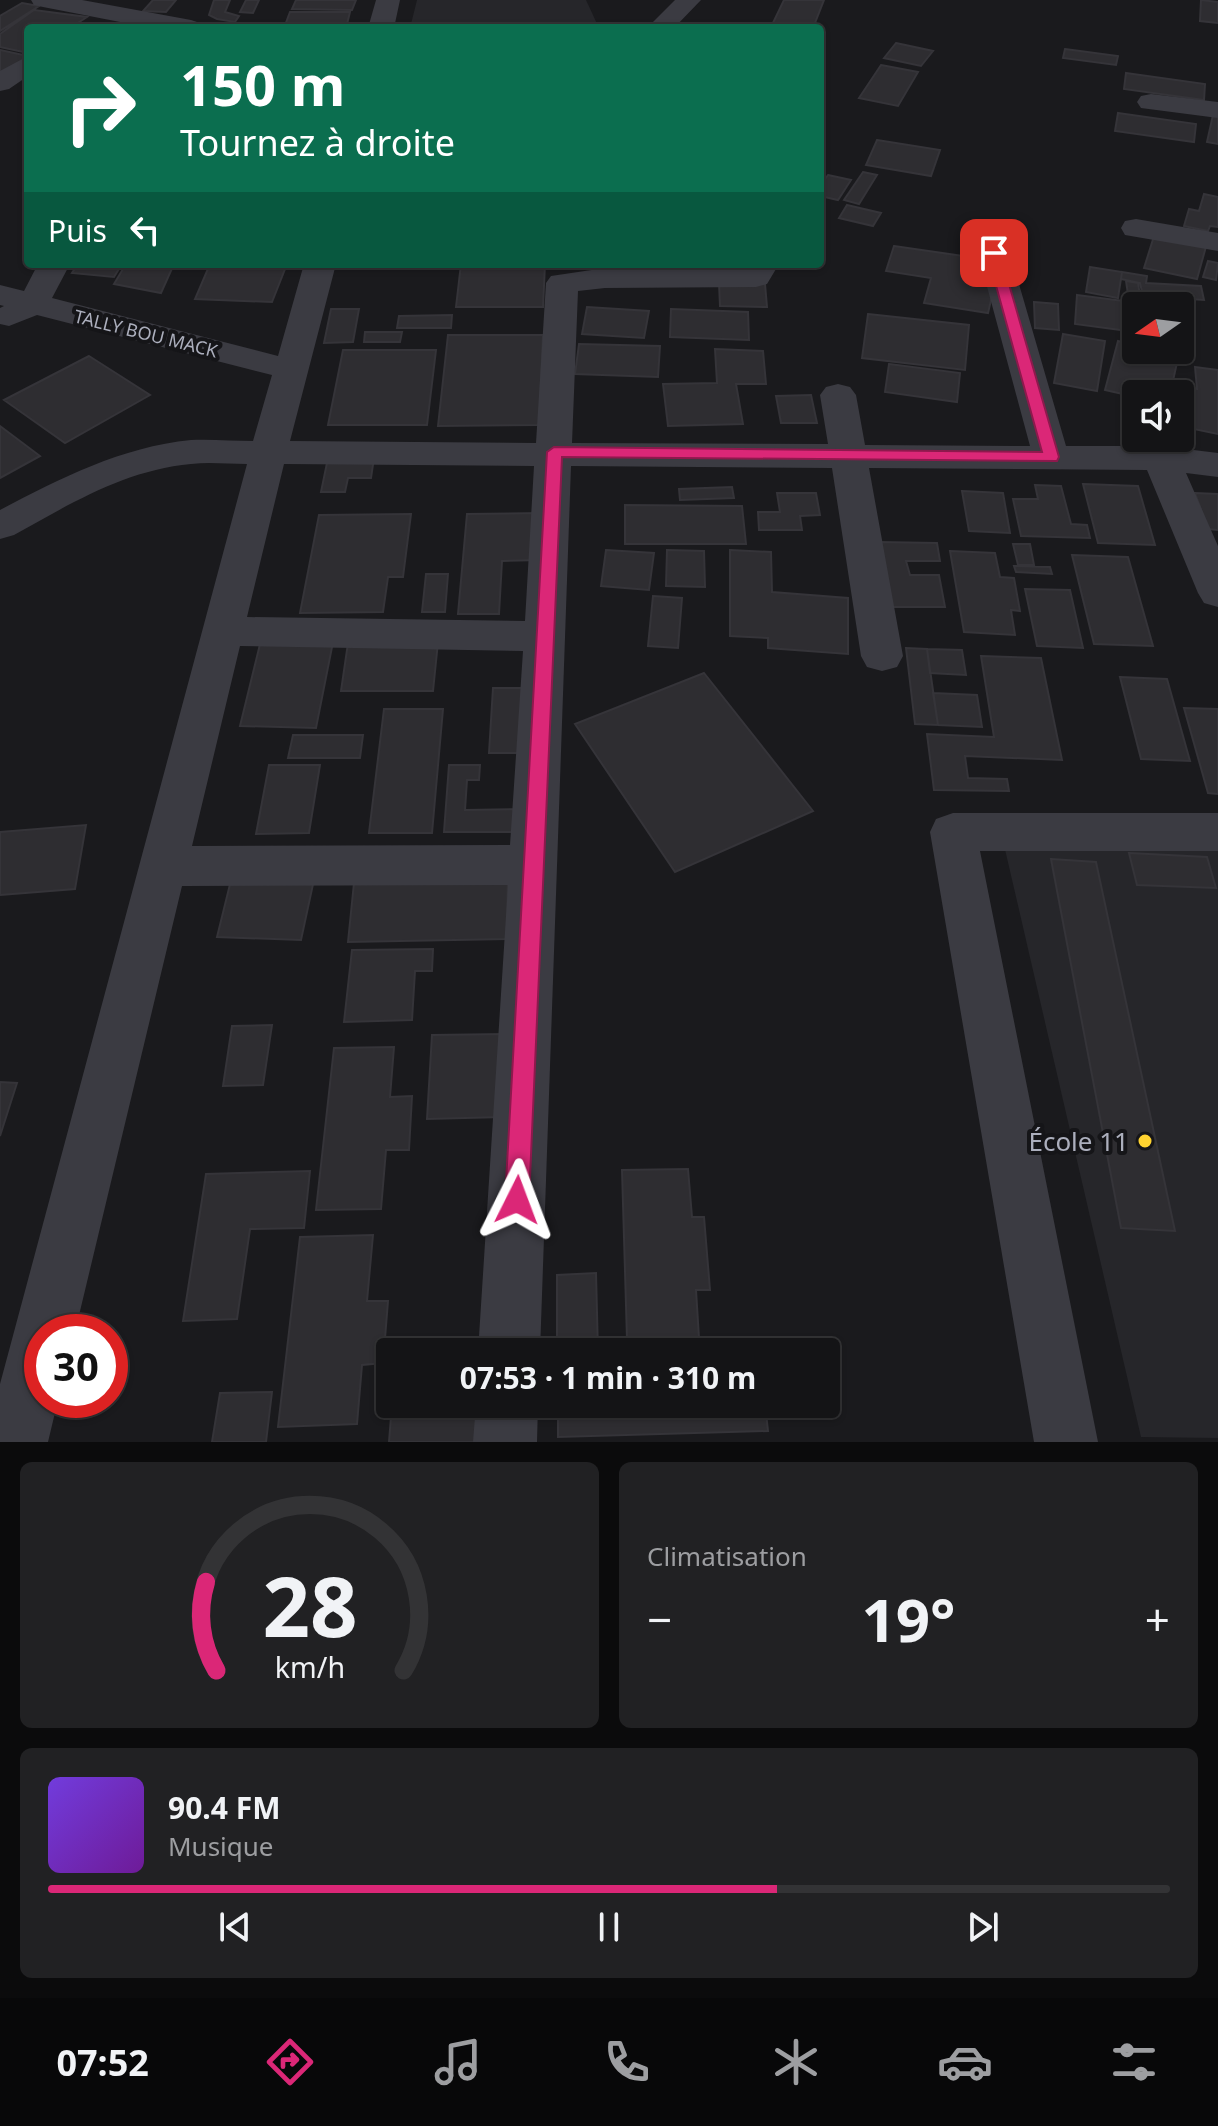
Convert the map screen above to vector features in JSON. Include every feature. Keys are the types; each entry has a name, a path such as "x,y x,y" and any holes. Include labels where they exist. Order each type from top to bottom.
{"street":[{"path":"43,0 116,6 173,24"},
{"path":"183,24 191,0"},
{"path":"382,24 388,0"},
{"path":"664,24 689,0"},
{"path":"89,24 116,6"},
{"path":"0,83 24,67"},
{"path":"1151,102 1218,110"},
{"path":"1136,228 1218,242"},
{"path":"994,253 1051,457"},
{"path":"0,320 33,304 52,268"},
{"path":"50,1314 268,453 319,268"},
{"path":"510,1338 562,283 605,278 756,277 761,268"},
{"name":"TALLY BOU MACK","path":"0,295 292,370"},
{"path":"838,395 851,457 882,656"},
{"path":"0,526 86,480 133,463 191,452 1161,458 1218,465"},
{"path":"1161,458 1218,593"},
{"path":"224,631 545,636"},
{"path":"1066,1442 953,832 1218,832"},
{"path":"164,866 533,865"},
{"path":"16,1442 24,1411"},
{"path":"505,1442 506,1418"}],"shaded area":[{"path":"417,0 586,0 597,24 411,24"},
{"name":"École 11","path":"1004,845 1218,845 1218,1438 1141,1437"}],"building":[{"path":"153,0 176,0 166,12 143,11"},
{"path":"214,0 230,0 225,12 239,16 235,22 209,15"},
{"path":"246,0 259,0 253,13 240,12"},
{"path":"296,0 356,0 352,10 292,9"},
{"path":"784,0 824,0 815,24 772,24"},
{"path":"1201,0 1218,2 1218,23 1200,21"},
{"path":"22,3 39,6 0,31 0,16"},
{"path":"34,10 87,17 76,24 24,24 24,52 0,47 0,34"},
{"path":"290,12 350,12 347,24 286,24"},
{"path":"896,43 933,51 921,66 884,58"},
{"path":"1065,49 1118,56 1116,65 1063,58"},
{"path":"0,50 24,55 24,61 5,72 0,71"},
{"path":"881,65 918,72 898,106 859,98"},
{"path":"1126,73 1205,84 1204,100 1124,89"},
{"path":"1118,113 1196,124 1194,142 1115,131"},
{"path":"1213,115 1218,116 1218,144 1207,142"},
{"path":"877,140 940,150 931,176 866,165"},
{"path":"863,172 877,175 859,204 844,200"},
{"path":"828,175 851,180 838,200 824,197 824,180"},
{"path":"1204,194 1218,197 1218,227 1210,226 1208,231 1184,226 1189,209 1199,211"},
{"path":"847,205 881,213 873,226 839,218"},
{"path":"1155,233 1207,243 1197,279 1144,268"},
{"path":"894,246 984,259 978,285 994,287 988,313 924,303 931,278 886,271"},
{"path":"1208,261 1218,263 1216,280 1203,277"},
{"path":"1090,267 1122,272 1118,298 1086,292"},
{"path":"75,268 120,268 114,277 72,273"},
{"path":"124,268 172,268 161,293 114,284"},
{"path":"208,268 285,268 272,302 195,299"},
{"path":"461,268 545,268 543,307 456,307"},
{"path":"1122,272 1147,276 1146,283 1201,286 1204,300 1194,299 1194,292 1142,292 1140,283 1121,279"},
{"path":"1126,281 1138,283 1139,292 1128,292"},
{"path":"719,283 765,284 767,307 720,306"},
{"path":"1077,295 1122,301 1122,330 1075,324"},
{"path":"1034,302 1058,304 1059,330 1035,328"},
{"path":"587,307 649,311 644,338 582,334"},
{"path":"331,309 359,309 353,342 324,343"},
{"path":"671,309 748,312 749,340 670,337"},
{"path":"868,314 969,325 965,370 862,358"},
{"path":"452,315 451,328 397,328 399,316"},
{"path":"365,332 402,332 400,342 364,342"},
{"path":"1063,334 1105,341 1097,391 1054,383"},
{"path":"448,335 543,335 539,425 438,426"},
{"path":"1118,341 1122,342 1122,364 1177,364 1173,380 1122,380 1122,394 1105,390"},
{"path":"579,344 660,346 658,377 575,374"},
{"path":"715,349 763,351 766,384 736,384 743,424 668,426 663,384 717,383"},
{"path":"343,350 436,350 427,425 328,425"},
{"path":"89,356 150,395 65,443 4,400"},
{"path":"889,364 960,373 957,402 885,392"},
{"path":"1195,367 1218,370 1218,434 1194,429 1194,388 1197,389"},
{"path":"811,395 817,423 781,423 776,396"},
{"path":"0,426 40,456 0,478"},
{"path":"328,458 374,458 371,478 348,478 345,492 321,492"},
{"path":"1083,484 1138,486 1155,545 1098,543"},
{"path":"1035,485 1061,486 1071,524 1087,525 1090,538 1021,536 1013,499 1038,499"},
{"path":"732,487 734,498 680,500 679,489"},
{"path":"962,491 1003,493 1010,533 969,531"},
{"path":"777,493 816,493 820,515 800,516 802,530 759,530 758,512 780,512"},
{"path":"1195,493 1218,494 1218,530 1208,529"},
{"path":"625,505 742,506 746,544 625,544"},
{"path":"542,513 540,560 502,561 499,614 458,614 467,514"},
{"path":"411,514 403,577 388,577 383,612 300,613 319,515"},
{"path":"879,542 937,543 940,561 906,561 910,575 939,575 945,607 882,607"},
{"path":"1013,544 1030,544 1034,565 1018,565"},
{"path":"606,550 654,553 649,590 601,586"},
{"path":"667,550 704,551 705,587 666,586"},
{"path":"730,550 771,552 772,592 848,598 848,654 768,648 768,638 730,636"},
{"path":"950,551 995,553 1000,577 1014,578 1020,611 1011,610 1015,635 964,632"},
{"path":"1072,555 1128,557 1153,646 1094,644"},
{"path":"1014,566 1050,567 1052,574 1016,572"},
{"path":"426,574 448,574 445,612 422,612"},
{"path":"1025,589 1070,590 1083,648 1037,646"},
{"path":"653,596 682,598 678,648 648,646"},
{"path":"262,636 334,637 316,728 240,726"},
{"path":"438,642 433,691 341,691 348,643"},
{"path":"906,648 927,649 938,725 915,724"},
{"path":"927,649 962,650 966,675 930,673"},
{"path":"981,656 1041,658 1062,760 965,756 968,778 1007,779 1009,791 934,790 927,734 994,737"},
{"path":"704,673 813,811 675,872 575,724"},
{"path":"1120,677 1167,679 1190,761 1141,759"},
{"path":"493,688 526,688 523,753 489,753"},
{"path":"933,693 977,695 982,727 938,725"},
{"path":"1184,708 1218,709 1218,794 1208,793"},
{"path":"384,709 443,709 432,833 369,833"},
{"path":"293,735 363,735 360,758 288,758"},
{"path":"269,765 320,765 309,833 256,834"},
{"path":"449,765 480,765 479,780 467,780 465,810 532,809 531,832 444,832"},
{"path":"86,825 75,889 0,895 0,832"},
{"path":"1129,853 1207,857 1216,888 1137,885"},
{"path":"1051,859 1096,862 1175,1231 1121,1228"},
{"path":"508,870 507,939 348,942 355,873"},
{"path":"233,872 315,875 301,940 217,937"},
{"path":"433,949 432,971 415,971 412,1020 344,1022 352,950"},
{"path":"272,1025 263,1085 223,1086 232,1026"},
{"path":"505,1034 503,1117 427,1119 432,1035"},
{"path":"394,1047 390,1097 412,1096 409,1150 386,1150 381,1209 316,1210 334,1048"},
{"path":"0,1082 17,1083 0,1136"},
{"path":"688,1169 692,1217 704,1217 710,1290 696,1290 699,1338 627,1338 622,1170"},
{"path":"310,1171 304,1228 250,1229 237,1319 183,1321 206,1174"},
{"path":"373,1235 367,1301 388,1301 385,1338 376,1338 376,1364 362,1365 357,1424 278,1427 300,1237"},
{"path":"596,1273 598,1338 557,1338 557,1275"},
{"path":"272,1392 266,1442 212,1442 220,1393"},
{"path":"391,1418 482,1418 481,1442 389,1442"},
{"path":"558,1418 767,1418 768,1431 558,1437"}],"place":[{"name":"École 11","path":"1145,1141"}],"route":[{"path":"517,1200 554,452 1051,457 994,253"}]}
